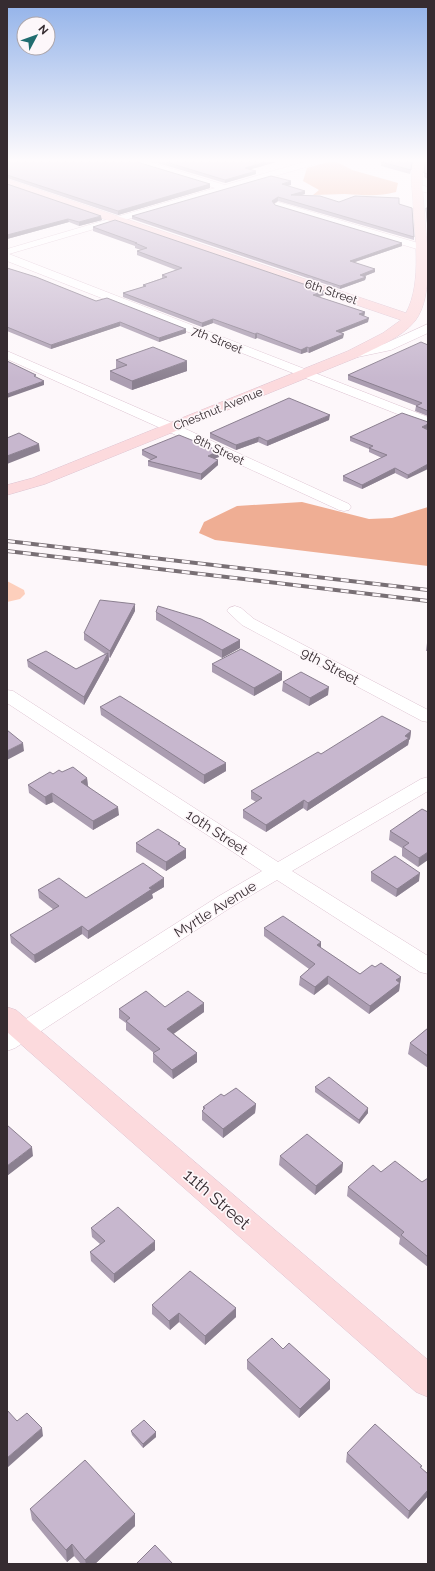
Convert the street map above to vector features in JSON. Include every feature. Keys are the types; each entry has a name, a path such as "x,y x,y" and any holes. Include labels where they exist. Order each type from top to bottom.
{"street":[{"path":"7,252 63,235"},
{"name":"6th Street","path":"161,235 410,319"},
{"path":"381,235 421,247"},
{"path":"353,354 388,336 410,319 418,304 422,290 421,235"},
{"name":"7th Street","path":"7,257 428,422"},
{"name":"Chestnut Avenue","path":"7,490 39,481 353,354 387,347 426,330 428,327"},
{"name":"8th Street","path":"7,355 172,428 344,507"},
{"name":"9th Street","path":"235,610 248,622 428,717"},
{"name":"10th Street","path":"7,695 277,871 428,966"},
{"name":"Myrtle Avenue","path":"12,1030 226,901 428,783"},
{"name":"11th Street","path":"12,1030 428,1381"}],"shaded area":[{"path":"302,502 369,519 392,518 428,507 428,566 215,540 199,533 204,522 237,506"},
{"path":"7,581 24,590 25,594 20,599 7,602"}],"building":[{"path":"116,235 160,235 324,291 313,295 365,312 359,314 369,318 336,331 344,334 301,350 257,333 255,334 213,319 202,323 123,293 146,286 143,285 167,277 162,275 182,268 137,251 147,248 135,243 137,243"},
{"path":"189,235 376,235 402,243 350,261 375,269 360,275 366,277 340,286"},
{"path":"7,268 36,277 96,301 107,298 186,329 159,338 120,322 51,345 7,327"},
{"path":"421,342 428,345 428,411 416,406 422,403 348,375"},
{"path":"153,347 187,361 132,381 110,371 127,365 116,360"},
{"path":"7,361 36,375 34,376 44,381 7,394"},
{"path":"289,398 330,415 267,441 259,437 236,445 210,433"},
{"path":"402,413 428,422 428,424 422,427 428,430 428,464 408,475 395,468 362,485 343,476 387,455 369,448 373,446 350,437"},
{"path":"19,433 39,444 7,456 7,438"},
{"path":"179,435 219,451 208,456 218,460 201,474 148,461 157,457 142,450"},
{"path":"100,600 135,604 110,651 84,633"},
{"path":"158,606 201,619 240,640 222,650 156,612"},
{"path":"241,649 282,672 254,688 212,664"},
{"path":"46,651 76,669 108,653 84,697 27,660"},
{"path":"301,672 329,687 310,698 283,682"},
{"path":"120,696 226,763 204,775 100,707"},
{"path":"382,716 411,731 405,736 409,738 308,803 304,800 266,825 243,810 262,798 251,791 318,752 321,754"},
{"path":"7,730 23,743 7,751"},
{"path":"73,767 87,778 81,782 118,807 93,821 52,793 45,797 28,785 50,772 53,774 59,770 62,772"},
{"path":"422,809 428,812 428,852 419,858 403,847 409,843 390,831"},
{"path":"158,829 180,843 178,844 186,849 166,862 136,843"},
{"path":"395,856 420,873 397,889 371,872"},
{"path":"143,863 164,878 149,888 152,889 88,931 82,926 34,955 10,935 59,906 38,890 59,878 86,898"},
{"path":"283,916 321,942 317,945 360,974 372,965 375,967 381,963 401,977 396,980 400,983 370,1006 328,976 315,987 300,977 315,964 264,928"},
{"path":"146,991 165,1007 188,991 204,1003 167,1029 197,1053 172,1070 153,1053 160,1049 126,1021 130,1018 119,1009"},
{"path":"428,1028 428,1056 410,1043"},
{"path":"329,1077 368,1108 359,1120 315,1087"},
{"path":"236,1088 256,1104 223,1129 202,1111 205,1108 203,1107 221,1094 224,1096"},
{"path":"7,1125 32,1147 7,1166"},
{"path":"307,1134 343,1163 316,1186 280,1156"},
{"path":"395,1161 422,1182 428,1178 428,1257 401,1235 404,1232 348,1187 373,1165 381,1172"},
{"path":"118,1207 155,1241 114,1274 90,1252 105,1241 91,1228"},
{"path":"190,1271 236,1308 205,1336 179,1313 169,1321 152,1305"},
{"path":"272,1338 283,1349 289,1343 330,1380 300,1409 247,1360"},
{"path":"7,1410 17,1421 27,1413 42,1428 7,1458"},
{"path":"144,1420 156,1432 143,1444 131,1431"},
{"path":"375,1424 422,1466 420,1467 428,1474 428,1490 409,1511 347,1453"},
{"path":"85,1460 135,1514 85,1560 72,1544 66,1550 30,1509"},
{"path":"155,1545 173,1564 136,1564"}],"railway":[{"path":"7,541 428,590"},
{"path":"7,551 428,601"}]}
